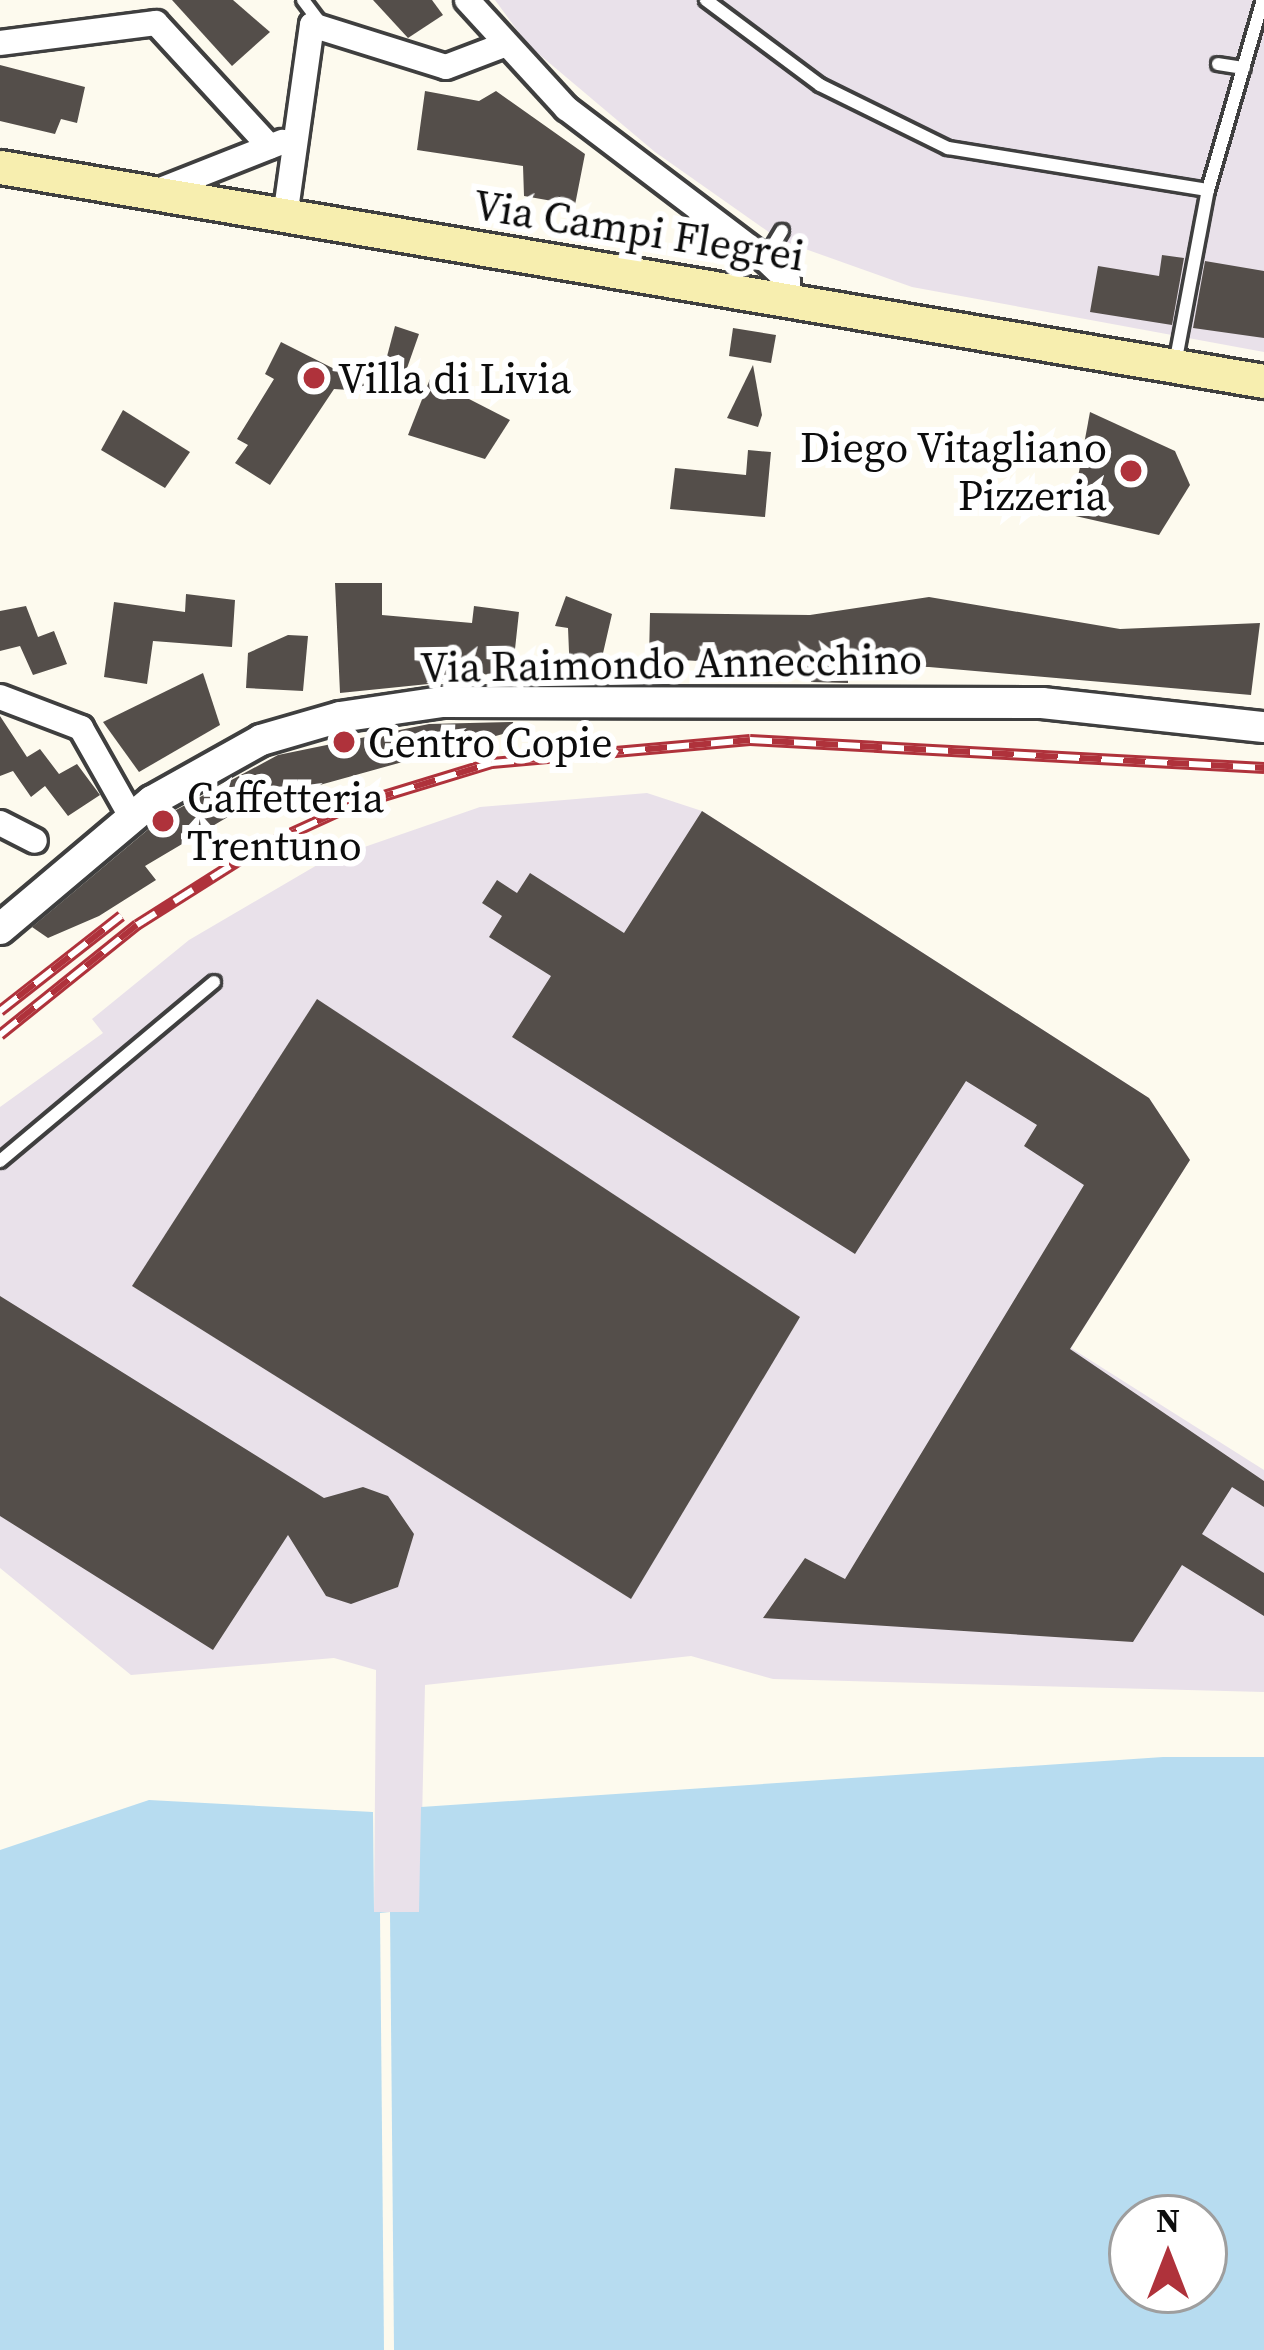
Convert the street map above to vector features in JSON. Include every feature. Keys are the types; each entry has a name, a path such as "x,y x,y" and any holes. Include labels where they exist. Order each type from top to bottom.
{"main road":[{"name":"Via Campi Flegrei","path":"0,167 1264,381"}],"street":[{"path":"467,0 501,46 765,259 788,281 788,301"},
{"path":"285,217 280,143 319,21 446,67 501,46"},
{"path":"0,43 157,23 280,143"},
{"path":"152,193 280,143"},
{"path":"0,697 81,728 132,818"},
{"name":"Via Raimondo Annecchino","path":"0,929 132,818 261,740 441,702 1042,703 1264,727"},
{"path":"0,824 35,841"}],"lane":[{"path":"303,0 319,21"},
{"path":"706,0 820,85 948,148 1208,190"},
{"path":"1175,365 1208,190 1263,0"},
{"path":"1218,64 1244,68"},
{"path":"765,259 782,231"},
{"path":"0,1161 214,982"}],"shaded area":[{"path":"495,0 1264,0 1264,352 912,287 780,240 655,152 528,45"},
{"path":"647,793 702,811 1149,1098 1190,1160 1071,1348 1264,1470 1264,1692 773,1679 691,1656 425,1685 420,1912 374,1913 376,1670 334,1658 131,1675 0,1568 0,1107 103,1033 92,1019 189,940 324,861 480,807"}],"water":[{"path":"1163,1757 1264,1757 1264,2350 0,2350 0,1850 149,1800 373,1812 374,1912 419,1912 421,1807"}],"pier":[{"path":"390,1912 394,2350 384,2350 380,1913"}],"building":[{"path":"172,0 233,0 270,32 232,66"},
{"path":"373,0 432,0 443,15 408,38"},
{"path":"0,65 85,87 77,123 61,119 55,134 0,121"},
{"path":"425,91 479,101 496,91 585,154 575,205 524,196 523,166 417,150"},
{"path":"1162,255 1184,258 1172,325 1090,312 1098,266 1159,276"},
{"path":"1205,261 1264,271 1264,338 1193,328"},
{"path":"395,326 419,334 406,371 385,364"},
{"path":"733,328 776,335 771,363 729,356"},
{"path":"281,342 380,392 334,389 270,485 235,463 248,445 237,439 274,379 265,374"},
{"path":"753,365 762,415 758,427 727,418"},
{"path":"430,379 510,420 485,459 408,435"},
{"path":"123,410 190,452 165,488 101,450"},
{"name":"Diego Vitagliano Pizzeria","path":"1090,412 1175,451 1190,485 1159,535 1071,515"},
{"path":"748,450 771,452 765,517 670,509 675,468 746,475"},
{"path":"335,583 382,583 382,615 472,623 474,606 519,612 512,677 449,671 448,682 340,693"},
{"path":"186,594 235,600 232,647 153,641 147,684 104,677 114,602 185,612"},
{"path":"566,596 612,614 598,675 570,676 568,628 555,626"},
{"path":"929,597 1120,629 1260,623 1251,695 929,667 848,667 848,683 811,682 811,668 649,658 650,613 810,615"},
{"path":"26,606 38,637 54,631 67,664 33,675 20,646 0,651 0,611"},
{"path":"288,635 308,636 303,691 246,688 248,653"},
{"path":"203,673 220,725 139,772 103,722"},
{"path":"0,716 27,757 40,749 59,774 77,764 100,795 68,816 45,786 31,797 13,771 0,776"},
{"path":"513,722 514,731 248,805 145,866 156,880 99,916 48,938 32,927 163,817 278,755 429,724"},
{"path":"702,811 1149,1098 1190,1160 1070,1349 1264,1481 1264,1507 1232,1487 1202,1534 1264,1573 1264,1616 1182,1565 1133,1642 763,1618 805,1558 845,1579 1084,1185 1024,1146 1037,1125 966,1081 855,1254 512,1037 551,976 489,937 502,916 482,903 497,880 517,893 530,873 624,933"},
{"path":"317,999 800,1317 631,1599 132,1286"},
{"path":"0,1296 324,1498 363,1487 388,1496 414,1534 398,1587 351,1604 326,1596 288,1535 213,1650 0,1516"}],"railway":[{"path":"0,1035 137,925 257,849 351,806 492,763 750,740 1264,768"},
{"path":"0,1011 121,916"}],"place":[{"name":"Villa di Livia","path":"314,378"},
{"name":"Diego Vitagliano Pizzeria","path":"1131,471"},
{"name":"Centro Copie","path":"344,742"},
{"name":"Caffetteria Trentuno","path":"163,821"}]}
